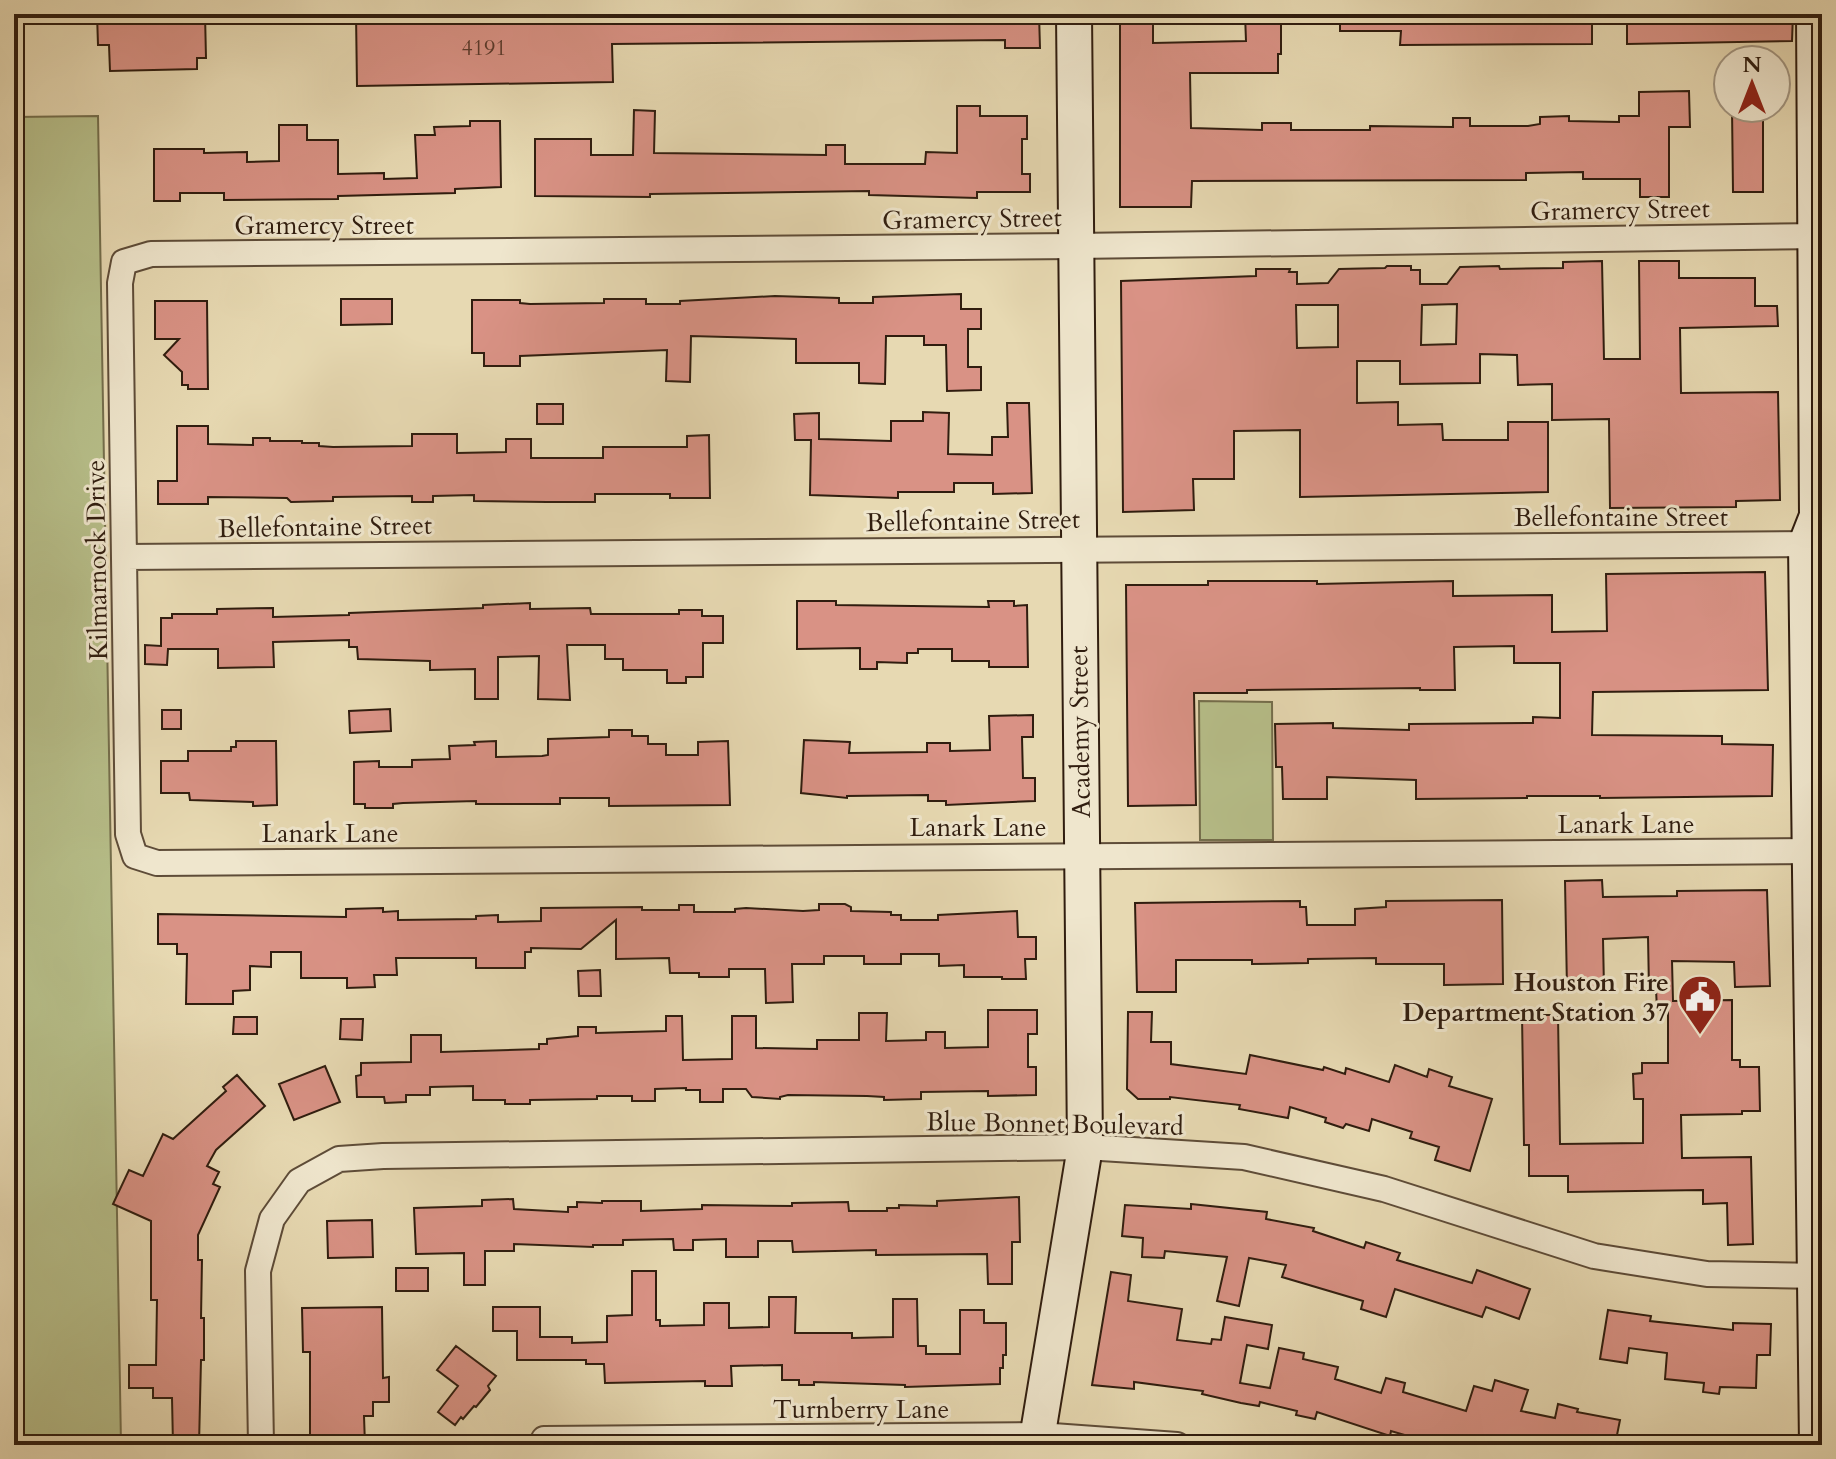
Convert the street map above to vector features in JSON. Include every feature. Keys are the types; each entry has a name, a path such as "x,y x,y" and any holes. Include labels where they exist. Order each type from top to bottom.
{"main road":[{"name":"Academy Street","path":"1037,1440 1085,1147 1074,14"},
{"path":"1814,14 1820,236 1820,394 1814,544 1819,1276 1817,1445"}],"street":[{"name":"Gramercy Street","path":"124,262 151,254 1820,236"},
{"name":"Kilmarnock Drive","path":"124,262 120,283 128,834 135,856"},
{"name":"Bellefontaine Street","path":"125,557 1814,544"},
{"name":"Lanark Lane","path":"135,856 157,863 1817,851"},
{"name":"Blue Bonnet Boulevard","path":"261,1445 258,1271 272,1219 299,1181 339,1159 1085,1147 1244,1157 1384,1189 1608,1258 1707,1274 1819,1276"},
{"name":"Turnberry Lane","path":"544,1439 1037,1440 1177,1445"}],"green space":[{"path":"98,116 121,1445 14,1445 14,117"},
{"path":"1199,701 1272,702 1273,840 1200,840"}],"building":[{"path":"97,14 205,14 206,58 197,58 197,69 110,71 109,45 98,45"},
{"path":"356,14 1039,14 1040,48 1005,48 1005,40 612,44 613,82 357,86"},
{"path":"1120,14 1153,14 1153,43 1246,41 1245,14 1281,14 1278,73 1190,73 1191,128 1262,130 1262,123 1291,123 1291,130 1370,130 1370,126 1453,127 1453,118 1470,118 1470,126 1528,126 1540,124 1540,117 1569,116 1569,121 1619,122 1619,116 1639,116 1639,92 1689,91 1690,127 1669,127 1669,197 1640,197 1640,179 1583,179 1583,172 1526,173 1526,180 1192,181 1191,207 1120,207"},
{"path":"1340,14 1592,14 1592,44 1400,45 1401,31 1340,31"},
{"path":"1627,14 1793,14 1792,41 1627,44"},
{"path":"957,106 980,106 980,116 1027,116 1027,139 1022,139 1022,174 1030,174 1030,192 977,192 977,198 869,195 869,191 650,194 650,197 535,196 535,139 591,139 591,155 633,155 634,110 655,111 654,153 826,155 826,145 845,145 845,164 925,164 926,152 957,153"},
{"path":"470,121 500,121 501,187 455,189 455,193 338,196 338,199 224,200 224,193 180,193 180,201 154,201 154,149 247,152 247,162 279,161 279,125 307,125 307,140 338,140 338,174 384,173 384,179 417,178 415,135 435,135 434,127 470,126"},
{"path":"1732,124 1763,124 1763,192 1733,192"},
{"path":"1602,261 1604,359 1640,359 1639,261 1679,261 1679,278 1755,278 1755,306 1777,306 1778,326 1680,328 1681,393 1778,392 1780,500 1736,501 1736,507 1610,508 1609,419 1552,420 1552,384 1518,385 1517,355 1480,354 1480,383 1400,384 1400,361 1357,361 1357,403 1398,402 1398,425 1442,424 1443,440 1508,440 1508,422 1548,422 1548,492 1300,497 1300,430 1234,431 1234,479 1193,479 1194,510 1123,512 1121,281 1256,276 1256,269 1290,269 1289,272 1297,272 1297,284 1328,283 1339,269 1411,266 1411,270 1420,270 1420,284 1447,284 1460,267 1563,268 1563,262","holes":["1457,304 1456,344 1421,345 1422,305","1296,305 1338,305 1338,347 1297,348"]},
{"path":"961,294 961,309 981,309 981,329 968,329 968,367 981,367 981,390 947,391 946,345 924,345 924,336 886,336 885,384 859,383 859,363 796,363 796,339 691,336 690,382 666,381 667,350 520,356 520,366 484,366 484,353 472,353 472,300 520,300 520,303 530,304 646,299 646,304 680,304 680,301 775,296 839,298 839,303 873,303 873,297"},
{"path":"341,299 392,299 392,324 341,325"},
{"path":"155,301 207,301 208,389 188,389 188,385 182,385 182,372 164,355 179,339 155,339"},
{"path":"1007,403 1029,403 1032,493 993,494 993,483 954,483 954,492 898,492 898,498 810,495 811,440 795,440 794,414 819,413 819,439 891,441 891,421 923,421 923,412 949,413 948,454 992,455 992,437 1008,437"},
{"path":"537,404 563,404 563,424 537,424"},
{"path":"177,426 208,426 208,444 253,445 253,438 270,438 270,441 302,441 333,447 412,446 412,434 457,434 457,453 506,452 506,439 531,439 531,458 603,458 603,447 687,447 687,436 709,435 710,498 670,498 670,494 595,494 595,502 547,502 474,501 474,495 433,496 433,502 412,502 412,496 333,497 333,501 291,502 287,498 208,497 208,504 158,504 158,481 177,481"},
{"path":"1765,572 1768,690 1593,692 1592,735 1722,736 1722,744 1773,745 1772,796 1416,799 1416,780 1327,777 1327,799 1283,799 1282,767 1276,767 1275,724 1333,723 1333,728 1409,730 1409,724 1533,723 1533,717 1560,718 1560,663 1514,663 1514,646 1454,647 1455,690 1420,688 1194,693 1196,805 1128,806 1126,585 1208,585 1208,581 1317,581 1317,584 1453,581 1453,596 1552,595 1552,632 1607,631 1606,574"},
{"path":"797,601 836,601 836,605 989,607 988,601 1014,601 1014,606 1027,605 1028,667 989,667 989,661 952,661 952,649 918,649 918,653 907,653 907,663 877,662 877,669 860,669 860,648 797,649"},
{"path":"530,603 530,609 590,608 591,614 679,614 679,610 702,610 702,616 723,616 723,643 703,643 703,677 686,677 686,683 667,683 667,670 623,670 623,659 605,659 605,645 567,645 570,700 538,699 539,656 498,657 498,699 475,699 475,669 430,670 430,661 358,659 357,647 349,647 349,640 273,642 274,667 218,668 218,649 168,649 167,665 145,664 145,645 161,646 161,618 172,618 172,614 217,614 217,609 273,608 273,617 349,615"},
{"path":"390,709 391,731 350,733 349,711"},
{"path":"162,710 181,710 181,729 162,729"},
{"path":"1033,715 1033,737 1022,737 1023,778 1035,778 1035,801 946,805 946,801 928,801 928,795 847,798 801,793 804,740 850,742 849,753 927,752 927,743 950,743 950,751 990,750 989,716"},
{"path":"609,730 632,730 632,736 648,736 648,744 666,744 666,755 698,755 698,742 728,741 730,805 609,806 609,798 560,798 560,804 476,804 476,801 403,803 393,804 393,808 365,808 365,804 354,804 354,762 379,761 379,767 412,767 412,760 450,759 449,746 496,741 496,757 542,756 548,755 548,739 609,737"},
{"path":"236,741 276,741 277,805 190,800 189,793 161,793 161,761 188,761 188,751 231,751 231,747 236,747"},
{"path":"1602,880 1603,897 1677,896 1677,891 1767,890 1770,986 1735,987 1734,962 1672,961 1673,1001 1732,1000 1732,1060 1740,1060 1740,1067 1759,1067 1760,1111 1681,1115 1682,1158 1751,1157 1753,1244 1728,1245 1727,1203 1703,1204 1703,1190 1568,1192 1568,1176 1529,1176 1529,1145 1524,1145 1522,1015 1558,1015 1560,1144 1643,1143 1643,1099 1634,1099 1633,1074 1642,1073 1642,1063 1668,1063 1668,1010 1657,1010 1656,989 1649,989 1648,937 1603,939 1604,988 1567,989 1565,881"},
{"path":"1502,900 1503,984 1444,985 1444,964 1376,964 1376,958 1252,964 1252,960 1176,960 1176,992 1137,992 1135,903 1300,901 1300,907 1306,907 1307,925 1355,925 1355,909 1386,907 1386,901"},
{"path":"819,904 845,904 851,907 851,911 891,912 891,915 901,915 901,920 938,920 938,915 1017,911 1018,937 1036,937 1036,959 1025,959 1026,979 1002,979 964,977 964,965 939,966 939,954 901,954 901,964 864,964 864,956 824,956 824,964 792,964 793,1002 766,1003 765,969 729,969 729,977 699,977 699,973 670,973 669,958 616,959 616,920 581,949 531,948 531,952 525,952 525,968 476,968 476,958 396,958 397,975 374,975 375,987 347,988 347,978 301,978 301,952 271,952 271,967 250,966 250,990 233,991 233,1004 186,1004 187,954 177,954 177,944 158,944 158,914 346,917 346,909 383,908 383,912 398,911 398,920 476,919 476,916 498,915 498,922 541,921 541,908 642,907 642,910 679,910 679,905 694,905 694,912 735,912 735,909 746,908 819,910"},
{"path":"600,970 601,996 579,996 578,971"},
{"path":"988,1010 1037,1010 1037,1034 1028,1034 1028,1067 1036,1067 1036,1095 988,1096 988,1091 921,1092 921,1099 788,1095 780,1099 752,1097 746,1089 723,1089 723,1102 700,1102 700,1090 686,1088 655,1089 655,1101 632,1101 632,1096 597,1096 597,1099 530,1100 530,1104 505,1104 505,1100 473,1100 473,1086 430,1087 430,1095 406,1095 406,1102 385,1103 384,1097 357,1097 356,1076 361,1075 361,1063 411,1062 411,1035 441,1035 441,1052 539,1049 539,1044 547,1044 547,1039 578,1036 578,1027 596,1027 596,1033 666,1031 666,1016 682,1016 683,1060 732,1059 732,1016 756,1016 756,1048 817,1049 817,1040 859,1040 859,1013 887,1013 886,1041 926,1040 926,1032 945,1032 945,1048 988,1047"},
{"path":"1128,1012 1152,1012 1151,1042 1171,1042 1171,1064 1246,1074 1250,1055 1323,1070 1324,1067 1345,1074 1346,1068 1389,1082 1395,1065 1427,1077 1429,1069 1452,1077 1449,1086 1492,1099 1470,1171 1435,1160 1439,1147 1410,1138 1412,1132 1372,1119 1369,1131 1346,1124 1343,1128 1325,1122 1326,1118 1290,1107 1288,1118 1239,1109 1240,1105 1170,1097 1138,1099 1127,1089"},
{"path":"234,1017 257,1017 257,1034 233,1034"},
{"path":"341,1019 363,1019 362,1040 340,1039"},
{"path":"325,1066 340,1102 294,1120 279,1084"},
{"path":"237,1075 265,1106 216,1150 207,1166 219,1172 213,1184 220,1187 198,1235 198,1260 202,1260 201,1318 204,1318 199,1445 173,1445 172,1398 153,1398 153,1388 129,1388 129,1365 156,1365 157,1300 151,1300 151,1221 113,1204 129,1170 143,1176 163,1134 173,1139 226,1091 223,1087"},
{"path":"1019,1197 1020,1242 1012,1242 1012,1284 988,1284 987,1254 876,1255 876,1250 793,1252 792,1241 758,1241 758,1257 726,1257 726,1239 693,1240 693,1250 674,1250 673,1239 623,1240 623,1245 593,1247 514,1244 514,1251 485,1251 485,1285 464,1285 464,1253 416,1254 414,1208 482,1206 482,1200 513,1199 514,1209 568,1212 568,1207 577,1207 577,1202 602,1201 641,1201 641,1211 702,1209 702,1205 792,1206 792,1203 848,1202 849,1211 887,1211 887,1208 899,1208 899,1205 937,1206 937,1201"},
{"path":"1191,1204 1267,1212 1266,1219 1314,1228 1313,1231 1364,1248 1366,1242 1400,1253 1397,1260 1472,1283 1477,1270 1530,1289 1519,1319 1486,1307 1482,1317 1395,1289 1386,1317 1361,1309 1363,1301 1282,1277 1286,1265 1249,1258 1239,1306 1217,1301 1227,1257 1165,1251 1164,1258 1142,1257 1143,1238 1122,1236 1125,1205 1191,1209"},
{"path":"372,1220 373,1257 328,1258 327,1221"},
{"path":"396,1268 428,1268 428,1291 396,1291"},
{"path":"632,1271 656,1271 656,1320 660,1320 660,1326 704,1325 704,1303 729,1303 729,1328 769,1327 769,1297 796,1297 795,1333 852,1333 852,1338 893,1337 893,1299 917,1299 918,1346 926,1346 926,1354 960,1354 960,1310 984,1310 984,1323 1006,1323 1006,1355 1003,1355 1003,1368 1000,1368 1000,1384 905,1387 814,1382 814,1385 799,1385 799,1380 782,1380 782,1365 731,1366 732,1386 705,1386 705,1381 605,1383 604,1364 586,1364 586,1360 517,1360 517,1331 493,1331 493,1307 540,1307 540,1337 572,1337 572,1343 607,1342 607,1316 632,1315"},
{"path":"1111,1272 1131,1275 1128,1301 1182,1309 1177,1340 1211,1344 1212,1339 1221,1340 1225,1317 1272,1325 1268,1349 1247,1345 1240,1383 1270,1388 1279,1348 1304,1353 1303,1359 1338,1367 1335,1379 1381,1393 1386,1378 1405,1383 1403,1392 1466,1411 1474,1386 1492,1391 1495,1380 1528,1390 1521,1411 1555,1418 1558,1404 1578,1409 1577,1412 1620,1420 1615,1445 1439,1445 1391,1431 1390,1436 1317,1412 1315,1419 1296,1415 1297,1411 1260,1402 1259,1406 1241,1403 1202,1394 1203,1391 1134,1382 1134,1389 1092,1385"},
{"path":"382,1307 383,1378 389,1377 389,1402 373,1402 373,1416 364,1416 365,1445 310,1445 310,1352 303,1352 302,1308"},
{"path":"1608,1310 1651,1316 1650,1321 1733,1330 1733,1323 1771,1324 1770,1355 1757,1355 1756,1388 1720,1387 1719,1394 1703,1392 1704,1383 1665,1379 1667,1353 1629,1348 1627,1363 1600,1359"},
{"path":"456,1346 496,1376 488,1386 490,1390 476,1407 455,1425 438,1412 458,1386 437,1370"}],"place":[{"name":"Houston Fire Department Station 37","path":"1700,1036"}]}
